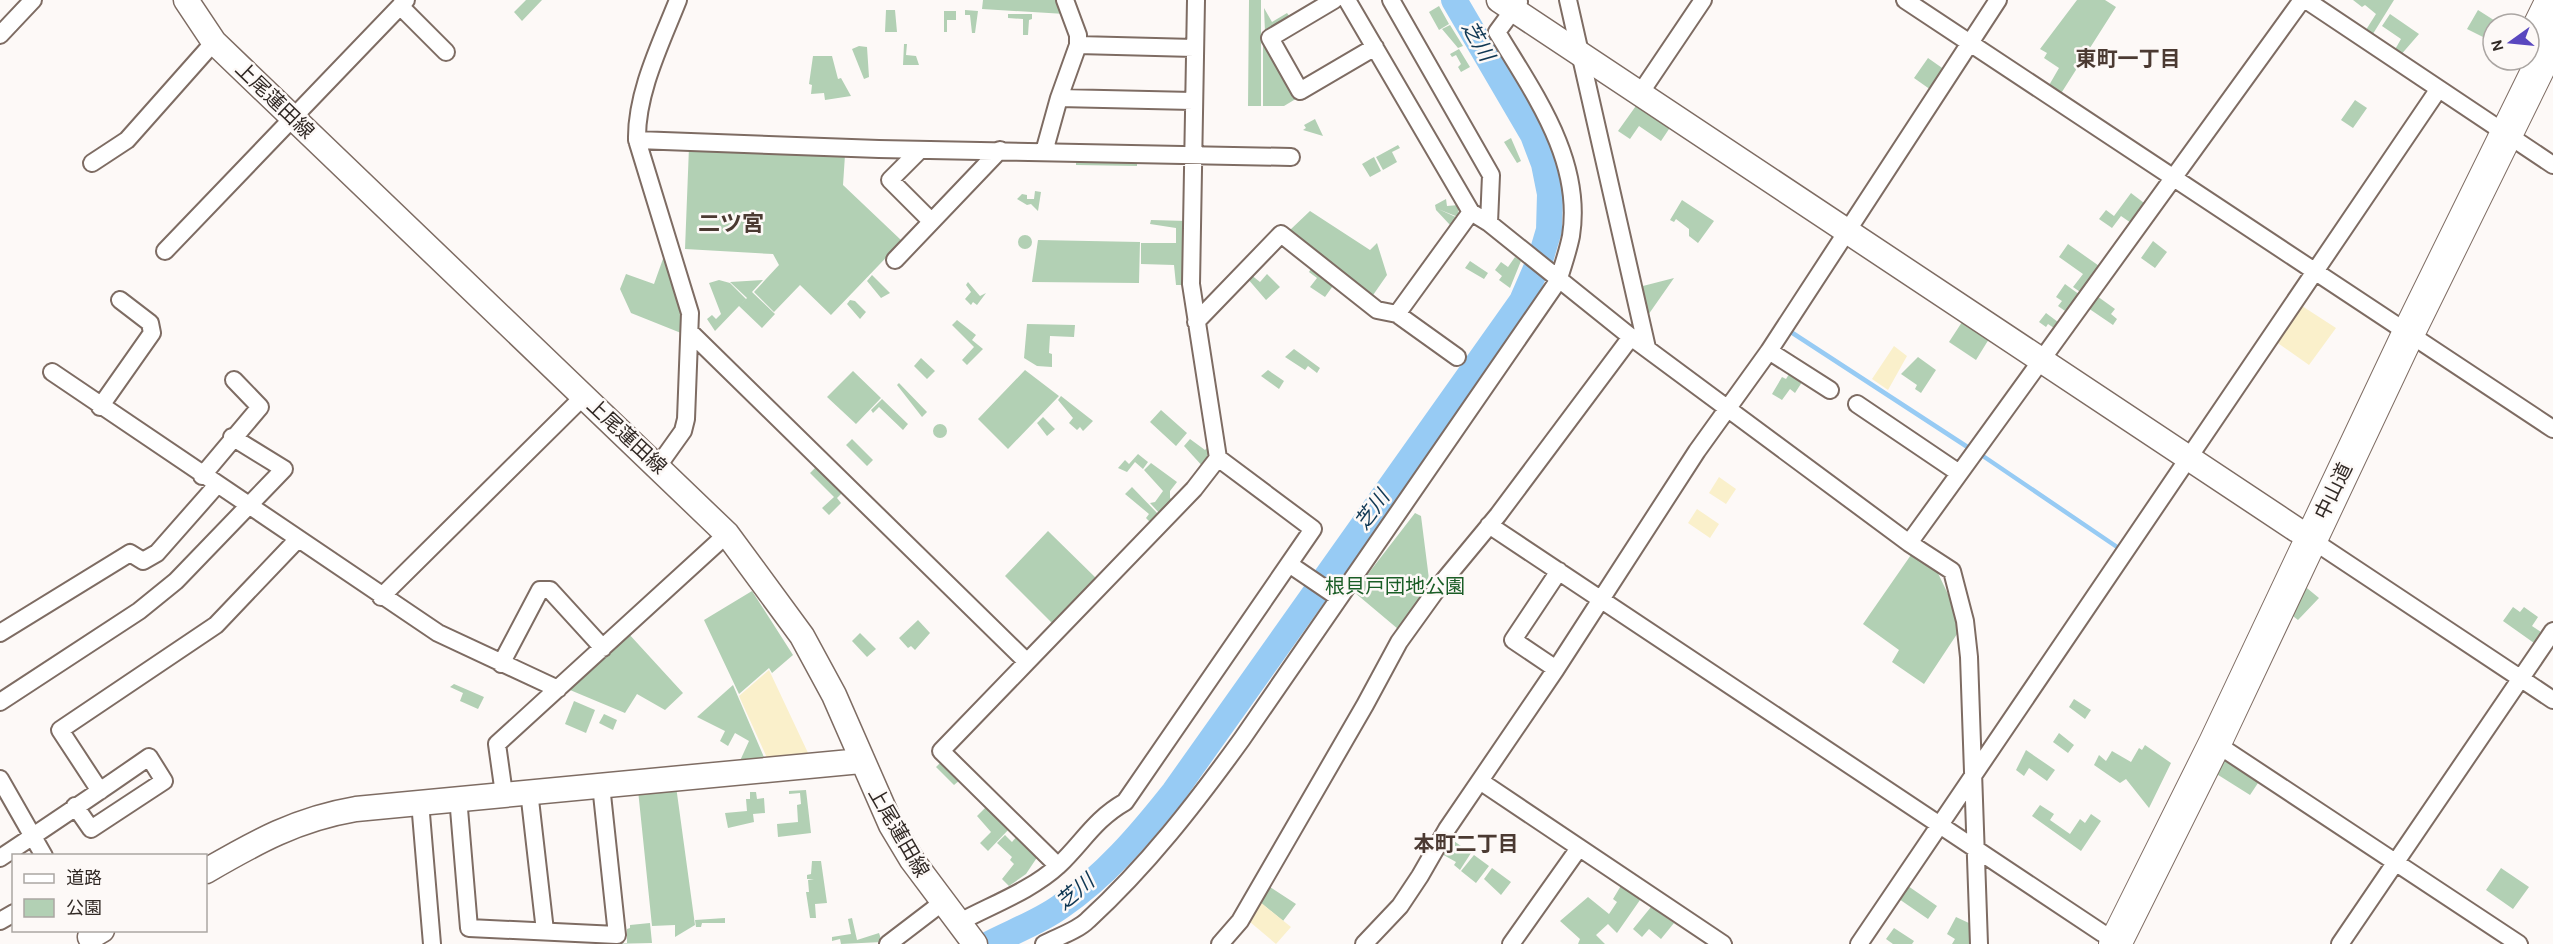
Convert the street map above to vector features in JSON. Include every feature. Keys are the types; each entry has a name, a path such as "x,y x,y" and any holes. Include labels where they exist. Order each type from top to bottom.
{"highway":[{"path":"2541,23 2552,0"},
{"name":"中山道","path":"2110,941 2303,534 2499,130 2553,39"},
{"name":"中山道","path":"2499,130 2519,72"},
{"name":"中山道","path":"2110,941 2215,743 2303,534"}],"street":[{"path":"0,35 33,0"},
{"name":"上尾蓮田線","path":"186,0 214,42 727,534 802,636 834,695 891,825 974,943"},
{"path":"658,466 685,425 691,333 687,301 637,140 638,115 678,0"},
{"path":"1044,152 1059,98 1078,45 1078,35 1065,0"},
{"path":"958,922 1035,883 1058,866 1105,813 1125,802 1294,567 1313,529 1218,458 1191,284 1196,0"},
{"path":"1334,0 1270,38 1300,91 1375,47"},
{"path":"1347,0 1468,208 1631,337 1910,543 1952,571 1965,621 1969,657 1979,944"},
{"path":"1391,0 1491,176 1489,223"},
{"path":"1568,0 1647,348"},
{"path":"1639,94 1703,0"},
{"path":"1905,0 2553,429"},
{"path":"1364,944 1400,906 1727,407 1769,351 1998,0"},
{"path":"1910,543 2304,0 2553,165"},
{"path":"165,251 403,3 447,52"},
{"path":"1044,944 1088,920 1140,872 1236,748 1556,279 1571,235 1571,186 1555,132 1497,32 1511,4 1579,55 2042,359 2553,700"},
{"path":"92,163 127,140 214,42"},
{"path":"1078,45 1194,48"},
{"path":"1859,944 1974,771 2438,90"},
{"path":"1059,98 1193,101"},
{"path":"637,140 920,150 1291,157"},
{"path":"920,150 890,180 932,221"},
{"path":"895,260 1000,150"},
{"path":"1397,314 1468,208 1490,193"},
{"path":"1196,322 1281,234 1377,310 1397,314 1457,357"},
{"path":"100,407 152,333 150,323 120,300"},
{"path":"691,333 1027,662"},
{"path":"1220,944 1240,921 1399,642 1440,585 1489,525 1631,337"},
{"path":"1769,351 1830,390"},
{"path":"52,372 248,508 438,633 558,689"},
{"path":"0,633 130,553 143,561 157,553 209,481 232,437 260,407 234,380"},
{"path":"381,597 584,396"},
{"path":"1857,404 1959,473"},
{"path":"0,702 139,611 176,581 284,469 232,437"},
{"path":"1058,866 942,752 1194,489 1218,458"},
{"path":"1489,525 1977,848 2110,941"},
{"path":"504,794 497,744 727,534"},
{"path":"100,791 60,730 216,625 297,540"},
{"path":"1294,567 1339,598"},
{"path":"1556,669 1513,640 1559,572"},
{"path":"501,664 540,590 550,590 603,648"},
{"path":"2340,944 2553,631"},
{"path":"2215,743 2519,944"},
{"path":"0,858 75,806 149,757 164,781 91,829 75,806"},
{"path":"207,870 261,840 320,815 458,797 861,761"},
{"path":"0,780 43,854"},
{"path":"1480,781 1723,944"},
{"path":"458,797 469,928 617,935 601,785"},
{"path":"529,791 546,931"},
{"path":"420,802 432,944"},
{"path":"1511,944 1579,848"},
{"path":"888,944 943,902"}],"green space":[{"path":"526,0 542,0 522,21 514,12"},
{"path":"983,0 1060,0 1065,14 982,9"},
{"path":"1249,0 1261,0 1261,106 1248,106"},
{"path":"2077,0 2105,0 2116,7 2060,95 2048,87 2059,68 2044,58 2047,53 2040,49"},
{"path":"2353,0 2394,0 2371,37 2364,33 2376,14 2365,5 2362,7"},
{"path":"1439,6 1449,24 1439,30 1429,12"},
{"path":"1264,8 1272,22 1287,13 1290,17 1265,32"},
{"path":"886,10 895,10 897,32 885,32"},
{"path":"965,10 978,11 975,33 972,33 970,15 965,15"},
{"path":"2478,10 2481,12 2481,36 2467,29"},
{"path":"944,11 956,11 956,20 947,20 947,32 944,32"},
{"path":"1008,14 1032,14 1032,19 1029,20 1028,35 1023,35 1023,19 1008,18"},
{"path":"2390,14 2419,34 2399,57 2393,53 2401,39 2382,26"},
{"path":"1450,25 1463,46 1458,48 1442,29"},
{"path":"1263,38 1299,97 1284,106 1263,106"},
{"path":"904,44 907,44 906,55 916,56 919,65 903,65"},
{"path":"859,46 867,47 869,77 864,79 852,49"},
{"path":"1459,49 1470,67 1461,72 1458,67 1461,64 1456,55 1452,57 1450,54"},
{"path":"813,56 832,56 838,79 841,78 851,96 825,100 824,93 811,94 812,85 809,84"},
{"path":"1928,58 1945,70 1931,90 1914,78"},
{"path":"2355,100 2367,108 2353,128 2341,120"},
{"path":"1638,103 1671,126 1661,141 1639,126 1630,139 1618,131"},
{"path":"1315,119 1323,136 1303,130 1306,128 1304,125"},
{"path":"1511,138 1521,161 1517,163 1504,142"},
{"path":"1398,145 1400,148 1392,152 1397,162 1383,170 1376,157"},
{"path":"689,147 845,155 843,185 902,241 831,315 800,285 774,312 754,292 779,265 773,254 685,249"},
{"path":"1374,157 1381,171 1370,177 1362,164"},
{"path":"1076,158 1137,159 1137,166 1076,165"},
{"path":"1035,191 1041,192 1038,211 1031,204 1027,205 1017,199 1022,194 1027,195 1027,199 1034,199"},
{"path":"2131,193 2148,206 2134,225 2121,216 2112,228 2099,219 2106,210 2114,216"},
{"path":"1446,199 1447,206 1459,205 1458,217 1438,209 1458,218 1451,226 1436,210 1435,205"},
{"path":"1682,200 1714,221 1698,243 1689,236 1689,229 1676,219 1674,222 1670,220"},
{"path":"1310,211 1370,250 1377,243 1387,275 1371,298 1290,236 1290,230"},
{"path":"1151,220 1187,221 1185,285 1176,285 1174,265 1141,264 1141,243 1176,243 1176,228 1150,224"},
{"path":"1025,235 1030,237 1032,242 1030,247 1025,249 1020,247 1018,242 1020,237"},
{"path":"1038,240 1140,242 1139,283 1032,282"},
{"path":"2153,241 2167,252 2155,268 2141,258"},
{"path":"2068,244 2102,268 2083,294 2073,287 2083,274 2059,257"},
{"path":"664,256 682,304 686,335 631,313 620,289 626,274 654,284"},
{"path":"1515,257 1521,261 1510,288 1499,280 1502,276 1495,270 1501,262 1508,267"},
{"path":"1470,261 1488,273 1484,279 1465,268"},
{"path":"1312,267 1335,283 1325,297 1310,287 1317,278 1309,272"},
{"path":"1250,274 1260,282 1267,274 1280,287 1266,300 1247,278"},
{"path":"872,275 890,293 881,298 867,281"},
{"path":"1674,278 1646,318 1639,287"},
{"path":"719,280 730,283 746,299 730,282 763,280 752,292 775,314 762,328 739,306 715,331 707,319 712,315 716,319 721,314 709,283"},
{"path":"968,282 980,296 986,293 977,305 973,302 971,305 965,299 971,292 966,285"},
{"path":"2065,284 2080,295 2068,313 2058,306 2062,301 2056,297"},
{"path":"2097,296 2115,309 2111,314 2117,319 2113,325 2088,308"},
{"path":"850,300 855,301 866,312 860,319 847,304"},
{"path":"2046,313 2058,322 2054,328 2048,324 2046,327 2039,322"},
{"path":"1964,319 1989,339 1976,360 1949,342"},
{"path":"957,320 976,335 972,340 983,349 967,365 962,360 974,347 952,325"},
{"path":"1027,324 1075,325 1074,337 1050,336 1049,353 1052,354 1052,367 1037,366 1024,358"},
{"path":"1294,349 1320,368 1317,373 1308,366 1305,370 1285,357"},
{"path":"1918,357 1936,370 1921,393 1915,389 1917,385 1901,374"},
{"path":"921,358 935,371 927,379 914,366"},
{"path":"1025,370 1059,396 1008,449 978,419"},
{"path":"1268,370 1284,381 1279,389 1261,376"},
{"path":"853,371 881,398 856,424 827,397"},
{"path":"1791,371 1804,379 1795,393 1790,389 1782,400 1772,394 1782,377 1786,379"},
{"path":"899,383 927,412 922,417 897,385"},
{"path":"1061,396 1093,421 1083,431 1080,427 1077,430 1069,423 1073,418 1058,400"},
{"path":"882,399 908,424 903,430 879,407 873,413 871,410"},
{"path":"1161,410 1187,433 1176,446 1150,422"},
{"path":"1043,417 1055,429 1047,436 1037,423"},
{"path":"937,424 943,424 947,431 943,438 937,438 933,434 933,428"},
{"path":"852,439 873,460 867,466 846,445"},
{"path":"1190,439 1205,450 1209,446 1211,459 1205,469 1184,446"},
{"path":"1138,454 1148,462 1143,469 1135,462 1127,472 1118,468 1125,460 1129,464"},
{"path":"1151,463 1177,482 1170,491 1170,498 1174,501 1161,515 1150,503 1155,502 1163,491 1144,470"},
{"path":"819,464 845,490 837,498 841,503 829,515 822,508 834,497 810,473"},
{"path":"1132,487 1160,516 1152,524 1146,518 1149,514 1125,494"},
{"name":"根貝戸団地公園","path":"1415,513 1421,516 1430,587 1398,629 1354,592"},
{"path":"1048,531 1099,581 1055,626 1005,576"},
{"path":"1913,552 1936,569 1956,611 1959,631 1924,684 1892,662 1899,650 1863,624"},
{"path":"2302,584 2319,598 2298,620 2289,613"},
{"path":"752,591 793,655 772,673 769,668 739,694 704,620"},
{"path":"2513,607 2520,612 2524,607 2538,617 2532,626 2541,632 2534,643 2503,621"},
{"path":"918,620 930,633 915,650 911,646 908,648 899,638"},
{"path":"628,633 683,693 665,710 637,694 625,713 570,690 568,685"},
{"path":"860,633 876,649 867,657 852,641"},
{"path":"454,684 484,697 478,709 460,701 463,693 450,687"},
{"path":"733,685 766,762 739,763 749,741 735,733 728,746 720,741 725,731 697,717"},
{"path":"2074,699 2091,710 2085,719 2069,707"},
{"path":"574,701 595,710 586,733 565,724"},
{"path":"604,714 617,720 613,730 599,723"},
{"path":"2059,733 2074,745 2068,753 2053,742"},
{"path":"2145,745 2171,763 2149,808 2126,779 2120,783 2094,765 2099,755 2106,761 2112,751 2131,762 2139,748 2142,750"},
{"path":"2026,750 2055,770 2047,781 2029,768 2024,776 2016,770"},
{"path":"2225,758 2260,780 2250,795 2215,773"},
{"path":"942,761 960,780 954,785 936,767"},
{"path":"676,786 695,925 675,937 675,925 652,926 638,790"},
{"path":"806,790 811,833 778,837 777,824 798,822 797,805 801,804 800,793 789,794 789,791"},
{"path":"750,792 756,792 757,799 764,798 765,813 753,814 754,822 728,828 725,813 747,811 746,799 750,799"},
{"path":"2040,805 2054,814 2050,820 2070,834 2080,819 2085,823 2091,814 2101,821 2081,851 2032,816"},
{"path":"987,806 1010,828 988,851 980,843 991,832 977,816"},
{"path":"1005,835 1012,842 1018,835 1038,856 1026,874 1009,886 1002,879 1014,864 1010,860 1012,857 997,843"},
{"path":"1451,839 1471,853 1460,870 1454,865 1456,862 1440,853"},
{"path":"1474,855 1489,866 1476,883 1461,871"},
{"path":"812,861 821,861 827,903 815,904 816,918 810,918 806,892 809,892 808,880 814,879 807,879 807,875 811,874"},
{"path":"1492,868 1511,882 1501,895 1484,879"},
{"path":"2501,868 2529,887 2513,909 2486,890"},
{"path":"1622,884 1640,900 1617,933 1608,924 1596,935 1605,944 1578,944 1580,939 1560,921 1588,897 1609,914 1617,902 1613,899"},
{"path":"1908,886 1937,906 1928,919 1899,899"},
{"path":"1270,887 1296,904 1283,921 1260,902"},
{"path":"1651,907 1674,923 1661,939 1649,929 1642,937 1633,929"},
{"path":"1956,917 1971,924 1971,944 1952,944 1955,939 1947,934"},
{"path":"725,918 725,923 702,923 701,927 696,927 695,920"},
{"path":"852,918 857,940 879,933 882,942 841,944 840,939 832,941 832,937 851,934 848,919"},
{"path":"650,923 652,943 609,944 627,943 627,929 630,925"},
{"path":"1894,928 1914,941 1912,944 1893,944 1886,939"}],"sand":[{"path":"2299,304 2336,328 2309,365 2275,341"},
{"path":"1894,346 1907,356 1888,390 1872,379"},
{"path":"1719,477 1736,489 1726,504 1709,493"},
{"path":"1697,509 1719,524 1710,538 1688,523"},
{"path":"769,670 809,755 768,760 739,696"},
{"path":"1260,902 1291,927 1276,944 1250,922"}],"waterway":[{"name":"芝川","path":"989,944 1043,917 1076,895 1107,868 1148,824 1174,792 1522,301 1541,257 1549,230 1550,194 1544,164 1533,135 1454,0"},
{"path":"1791,332 1969,448"},
{"path":"1980,454 2120,549"}],"district":[{"name":"東町一丁目","path":"2128,59"},
{"name":"二ツ宮","path":"731,223"},
{"name":"本町二丁目","path":"1466,844"}]}
